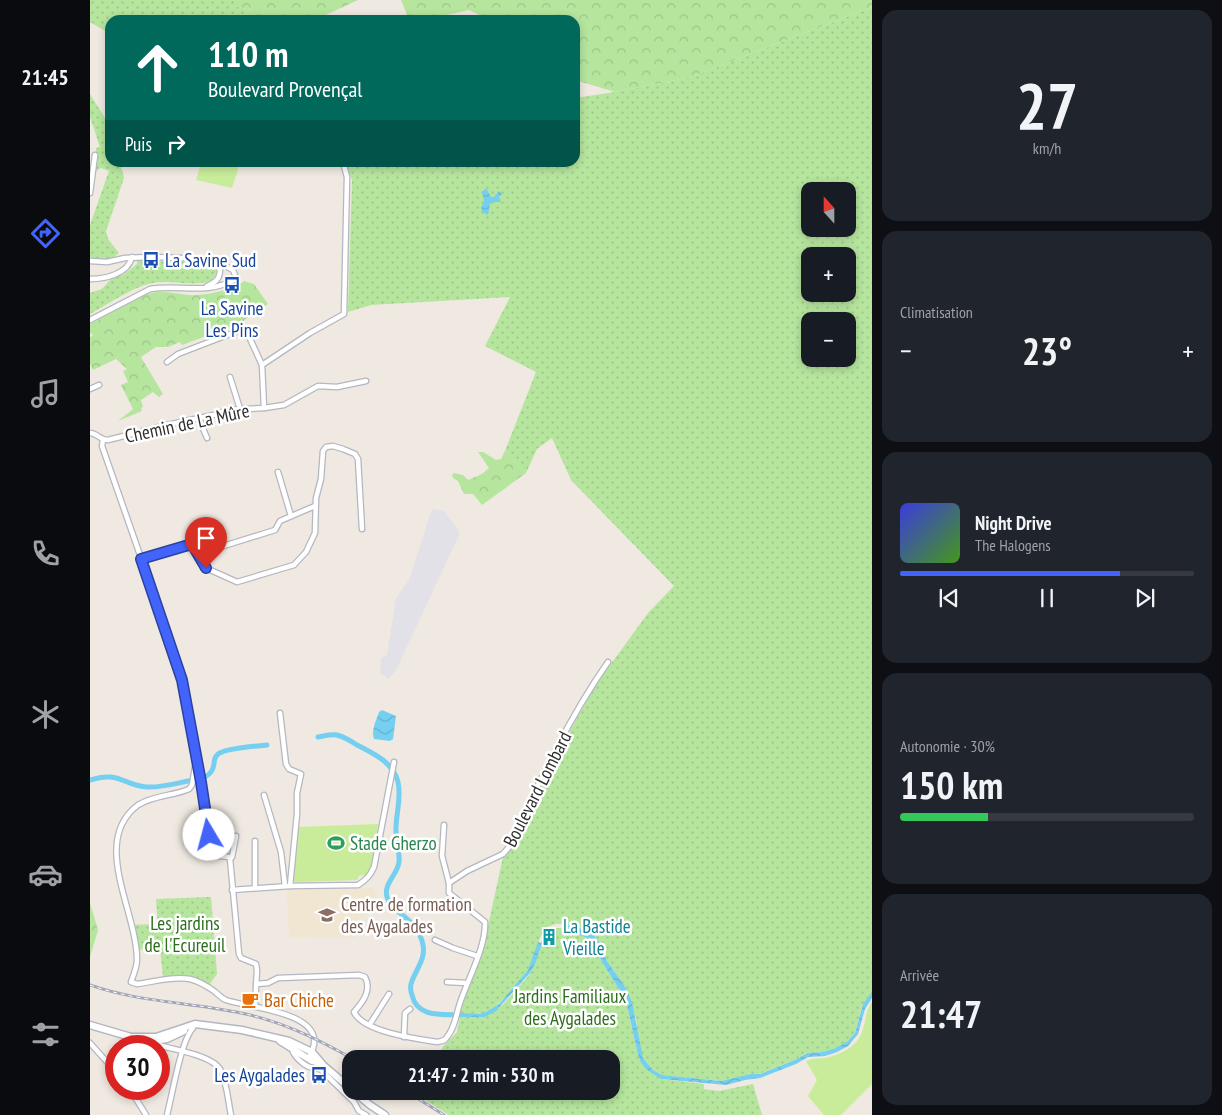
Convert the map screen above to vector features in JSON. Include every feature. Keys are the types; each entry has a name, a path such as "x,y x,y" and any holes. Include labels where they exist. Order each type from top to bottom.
{"main road":[{"path":"164,1035 194,1024 242,1030 300,1045 312,1052 321,1066"},
{"path":"90,1025 122,1035"},
{"path":"170,1036 193,1028 212,1026"},
{"path":"275,1038 321,1066 342,1082"},
{"path":"364,1100 385,1115"}],"street":[{"path":"90,193 95,155"},
{"path":"167,362 178,354 243,329 246,330 262,365 310,333 344,314 346,177 344,167"},
{"path":"90,261 107,262 125,258 212,259 222,263 234,272 235,278 230,282 203,288 160,287 150,289 90,320"},
{"path":"90,280 108,277 119,272 130,263 132,258"},
{"path":"203,288 215,282 219,276 220,269 212,259"},
{"name":"Chemin de La Mûre","path":"90,433 93,433 102,440 108,440 199,419 227,410 264,408 262,365"},
{"path":"230,377 240,409"},
{"path":"264,408 284,405 318,386 337,387 366,381"},
{"path":"90,389 100,385"},
{"path":"199,419 207,438"},
{"path":"102,440 102,446 182,680 197,774 201,782 211,852 212,855 229,857 230,859"},
{"path":"141,559 192,544 206,568 237,582 294,565 306,552 315,533 315,506 323,451 326,447 333,446 355,454 358,459 362,529"},
{"path":"278,472 291,516"},
{"path":"198,554 275,530 280,521 315,506"},
{"name":"Boulevard Lombard","path":"450,883 467,871 504,854 557,749 593,683 608,662"},
{"path":"280,713 286,764 289,769 301,774 297,793 297,814 287,886"},
{"path":"232,890 287,886 358,885 370,876 378,850 390,775 394,762"},
{"path":"197,774 192,785 186,790 153,798 139,804 121,818 113,836 112,862 115,879 134,940 137,961 131,982 137,984 176,978 190,979 214,991 227,1001 255,1006 298,1020 307,1025 313,1039 314,1047 310,1055 312,1061"},
{"path":"264,795 282,852 287,886"},
{"path":"256,984 278,978 365,977 368,983 367,994 354,1012 356,1016 370,1024 404,1037 437,1042 444,1041 457,1020 458,1011 485,928 485,922 450,893 450,883 442,856 444,825"},
{"path":"236,836 230,859 239,954 241,958 256,964 255,1006"},
{"path":"255,841 255,888"},
{"path":"435,940 477,956"},
{"path":"446,982 467,983"},
{"path":"370,1024 389,994"},
{"path":"404,1037 405,1013 410,1009"},
{"path":"167,1115 184,1045 193,1028"},
{"path":"168,1033 181,1033 184,1037 184,1045"},
{"path":"91,1044 105,1060"},
{"path":"312,1052 298,1047 293,1052 296,1058 304,1064 313,1068 321,1066 354,1102 358,1111 366,1115"},
{"path":"170,1048 208,1059 216,1064 224,1078 231,1115"},
{"path":"137,1100 146,1115"}],"shaded area":[{"path":"432,509 444,511 459,531 459,535 397,668 389,679 380,673 381,658 387,655 396,598 409,580"},
{"name":"Centre de formation des Aygalades","path":"373,887 380,907 354,922 356,938 289,937 287,890 361,889"}],"green space":[{"path":"90,0 235,0 235,6 251,10 245,15 105,15 105,31 90,22"},
{"path":"235,0 358,0 326,15 245,15 251,10 235,6"},
{"path":"401,0 872,0 872,7 691,77 615,92 580,82 580,15 480,15 469,10 447,15 407,15"},
{"path":"872,7 872,993 862,1006 855,1033 850,1040 837,1048 823,1052 806,1053 797,1059 759,1074 721,1081 662,1075 653,1070 643,1058 640,1049 636,1019 626,988 607,961 598,940 592,933 568,924 556,924 547,927 539,940 529,968 512,990 492,1009 481,1014 460,1013 485,940 503,857 507,854 550,767 595,686 648,613 674,586 571,480 552,438 537,449 526,473 505,451 536,372 485,346 510,297 371,305 348,312 352,180 347,167 580,167 580,97 691,77"},
{"path":"90,94 105,118 105,167 121,167 124,178 106,231 108,239 119,253 116,256 105,259 90,257 90,225 109,171 101,168 96,171 96,148 100,147 90,117"},
{"path":"200,167 239,167 232,188 196,180"},
{"path":"137,261 206,262 214,265 217,272 212,280 206,282 162,282 144,285 90,314 90,293 102,289 112,278 123,275 137,264"},
{"path":"244,281 254,284 268,304 244,320 244,322 182,345 180,342 168,347 156,347 141,357 163,394 159,397 153,392 141,400 142,411 118,421 133,409 121,385 128,382 123,371 127,369 116,359 93,370 90,364 90,337 93,336 90,332 90,324 132,301 156,292 188,295 209,294 232,288"},
{"path":"505,451 526,473 482,505 473,494 464,494 458,481 452,475 454,473 463,475 468,480 482,474 489,468 478,452 483,452 496,460 501,459"},
{"name":"Stade Gherzo","path":"378,824 371,868 365,875 359,876 357,880 295,882 293,879 297,827"},
{"name":"Les jardins de l'Ecureuil","path":"211,897 217,974 209,985 186,976 163,977 160,949 137,950 131,925 158,924 156,899"},
{"path":"90,903 98,930 90,957"},
{"name":"Jardins Familiaux des Aygalades","path":"555,928 564,928 590,939 626,1000 640,1061 661,1079 704,1084 704,1089 719,1091 753,1084 762,1115 449,1115 425,1100 620,1100 620,1050 441,1050 457,1032 460,1017 492,1013 529,975 539,947 549,931"},
{"path":"872,1002 872,1084 841,1115 824,1115 808,1096 817,1080 806,1061 836,1055 852,1046 860,1037 868,1009"}],"water":[{"path":"486,188 491,197 494,197 499,191 502,194 499,197 501,202 490,204 488,215 482,212 481,208 484,201 482,192"},
{"path":"382,710 396,716 393,739 390,741 374,739 374,726 379,712"},
{"path":"568,924 592,933 598,940 607,961 626,988 632,1002 643,1058 653,1070 662,1075 721,1081 751,1074 760,1074 807,1053 823,1052 836,1048 848,1041 855,1033 863,1004 872,992 872,998 865,1009 858,1034 848,1046 837,1052 825,1056 808,1057 796,1064 760,1078 726,1085 661,1079 646,1069 640,1061 626,1000 590,939 567,930"},
{"path":"538,942 541,943 541,946 530,973 496,1011 485,1017 460,1017 460,1013 479,1014 499,1004 528,970"}],"waterway":[{"path":"318,737 337,735 345,738 382,759 396,775 399,788 396,826 399,862 386,892 389,903 416,928 423,945 422,960 411,984 411,993 419,1008 425,1011 438,1014 460,1015"},
{"path":"90,780 114,777 146,787 172,784 208,775 213,769 216,756 222,752 267,745"}],"railway":[{"path":"90,985 126,995 252,1015 311,1037 342,1053"},
{"path":"420,1100 444,1115"}],"place":[{"name":"La Savine Sud","path":"151,260"},
{"name":"La Savine Les Pins","path":"232,285"},
{"name":"Stade Gherzo","path":"336,843"},
{"name":"Centre de formation des Aygalades","path":"327,915"},
{"name":"La Bastide Vieille","path":"549,937"},
{"name":"Bar Chiche","path":"250,1000"},
{"name":"Les Aygalades","path":"319,1075"}],"route":[{"path":"206,568 192,544 141,559 182,680 209,835"}]}
